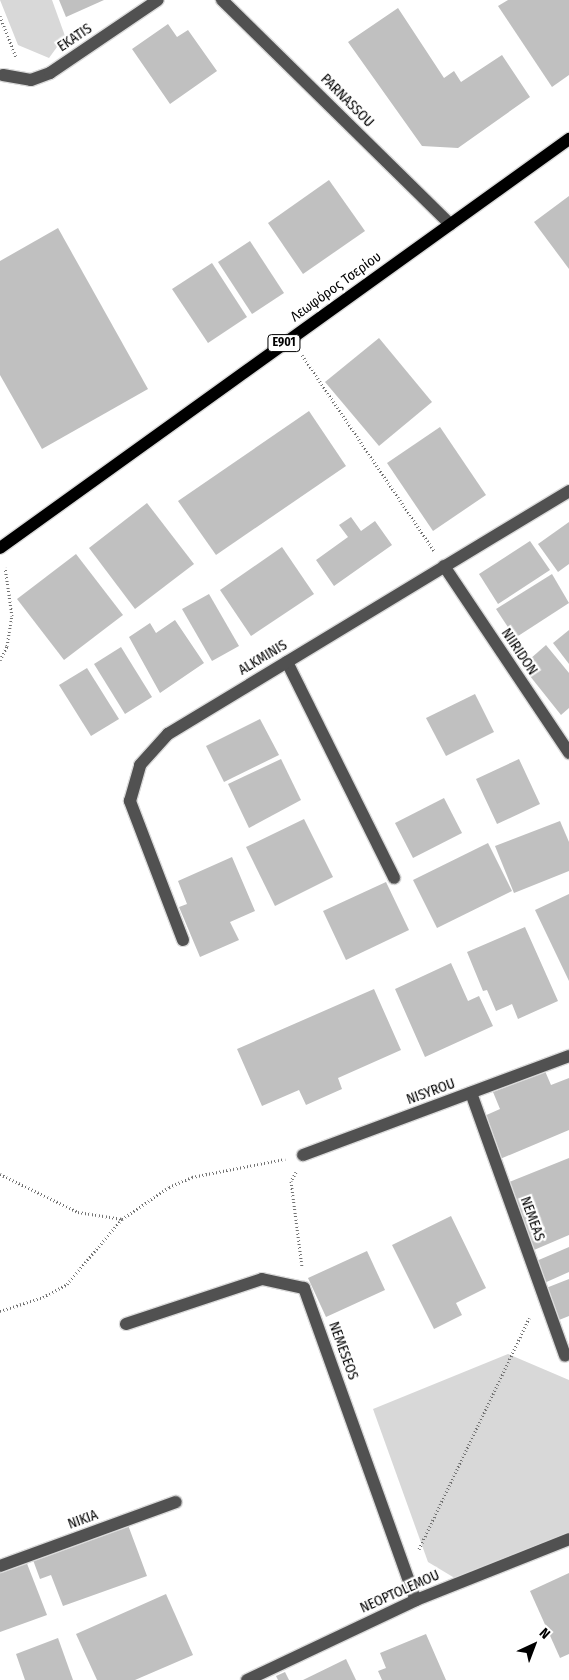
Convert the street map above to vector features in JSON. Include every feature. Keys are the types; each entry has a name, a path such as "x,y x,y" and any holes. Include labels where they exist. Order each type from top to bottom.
{"main road":[{"name":"Λεωφόρος Τσερίου","path":"1,547 569,139"}],"street":[{"name":"EKATIS","path":"31,80 50,73 158,0"},
{"name":"PARNASSOU","path":"222,0 450,224"},
{"path":"3,75 31,80"},
{"name":"ALKMINIS","path":"183,940 130,801 140,765 168,734 569,491"},
{"name":"NIIRIDON","path":"444,566 569,753"},
{"path":"286,662 394,878"},
{"name":"NISYROU","path":"303,1155 569,1056"},
{"name":"NEMEAS","path":"471,1092 565,1356"},
{"path":"126,1324 262,1279 304,1288"},
{"name":"NEMESEOS","path":"304,1288 416,1600"},
{"name":"NIKIA","path":"0,1566 176,1502"},
{"name":"NEOPTOLEMOU","path":"247,1680 416,1600 569,1539"}],"path":[{"path":"0,16 13,51 31,80"},
{"path":"291,338 444,566"},
{"path":"0,660 7,646 12,616 1,547"},
{"path":"0,1311 43,1297 67,1284 122,1219 169,1188 192,1177 303,1155"},
{"path":"303,1155 292,1181 304,1288"},
{"path":"0,1174 78,1212 122,1219"},
{"path":"407,1575 542,1291"}],"shaded area":[{"path":"0,0 52,0 65,36 49,58 18,45"},
{"path":"508,1354 569,1380 569,1533 458,1580 428,1562 373,1409"}],"building":[{"path":"59,0 104,0 66,17"},
{"path":"508,0 569,0 569,75 552,87 498,6"},
{"path":"398,8 444,78 454,71 461,82 502,55 530,97 458,148 422,146 348,42"},
{"path":"168,24 177,37 188,30 217,71 170,104 132,49"},
{"path":"329,180 365,231 303,274 268,223"},
{"path":"569,196 569,269 534,222"},
{"path":"58,228 148,389 42,449 0,375 0,261"},
{"path":"250,241 284,293 252,314 218,262"},
{"path":"212,263 247,317 208,343 172,289"},
{"path":"379,338 432,402 379,446 325,382"},
{"path":"309,411 346,466 216,555 178,501"},
{"path":"440,427 486,495 433,531 387,463"},
{"path":"147,503 194,564 135,609 89,548"},
{"path":"351,517 361,531 375,521 392,545 334,586 316,560 348,537 339,525"},
{"path":"569,522 569,564 558,572 538,544"},
{"path":"530,541 550,570 498,604 479,574"},
{"path":"282,547 314,594 251,636 220,590"},
{"path":"76,554 123,615 64,660 17,599"},
{"path":"552,574 569,603 515,638 496,609"},
{"path":"209,594 239,646 212,661 182,609"},
{"path":"175,620 204,663 160,693 129,637 150,623 156,633"},
{"path":"569,630 569,664 553,643"},
{"path":"546,645 569,673 569,708 561,715 522,666"},
{"path":"121,647 152,697 125,714 94,664"},
{"path":"87,668 119,719 91,736 59,685"},
{"path":"475,694 494,732 446,756 426,718"},
{"path":"260,719 279,755 224,782 206,746"},
{"path":"281,759 301,800 249,828 228,784"},
{"path":"519,759 540,804 497,824 476,779"},
{"path":"444,798 462,833 413,858 395,823"},
{"path":"304,819 333,877 275,906 246,847"},
{"path":"560,821 569,842 569,871 514,893 495,846"},
{"path":"488,843 512,891 437,928 413,880"},
{"path":"232,857 255,911 230,922 239,940 200,957 179,907 187,904 178,881"},
{"path":"386,882 409,930 346,960 323,911"},
{"path":"569,894 569,981 535,910"},
{"path":"525,927 558,1001 518,1019 512,1004 496,1011 487,990 483,991 467,952"},
{"path":"451,963 468,1001 479,996 493,1026 425,1057 395,989"},
{"path":"374,989 401,1050 338,1078 342,1089 306,1105 299,1090 262,1106 237,1049"},
{"path":"545,1071 551,1085 569,1078 569,1130 500,1159 482,1117 500,1109 493,1092"},
{"path":"569,1158 569,1235 534,1250 507,1183"},
{"path":"451,1216 486,1288 456,1303 462,1315 434,1329 392,1245"},
{"path":"569,1247 569,1272 542,1284 534,1262"},
{"path":"367,1251 385,1290 326,1317 308,1278"},
{"path":"569,1279 569,1316 559,1320 546,1288"},
{"path":"128,1525 147,1576 63,1606 51,1575 40,1579 33,1560"},
{"path":"26,1561 47,1615 0,1632 0,1571"},
{"path":"569,1573 569,1654 560,1658 530,1591"},
{"path":"166,1594 193,1655 135,1680 97,1680 76,1634"},
{"path":"426,1634 446,1680 382,1680 378,1671 386,1668 380,1653"},
{"path":"58,1638 73,1680 25,1680 16,1654"},
{"path":"346,1659 356,1680 303,1680"},
{"path":"285,1672 289,1680 278,1680 276,1676"}]}
